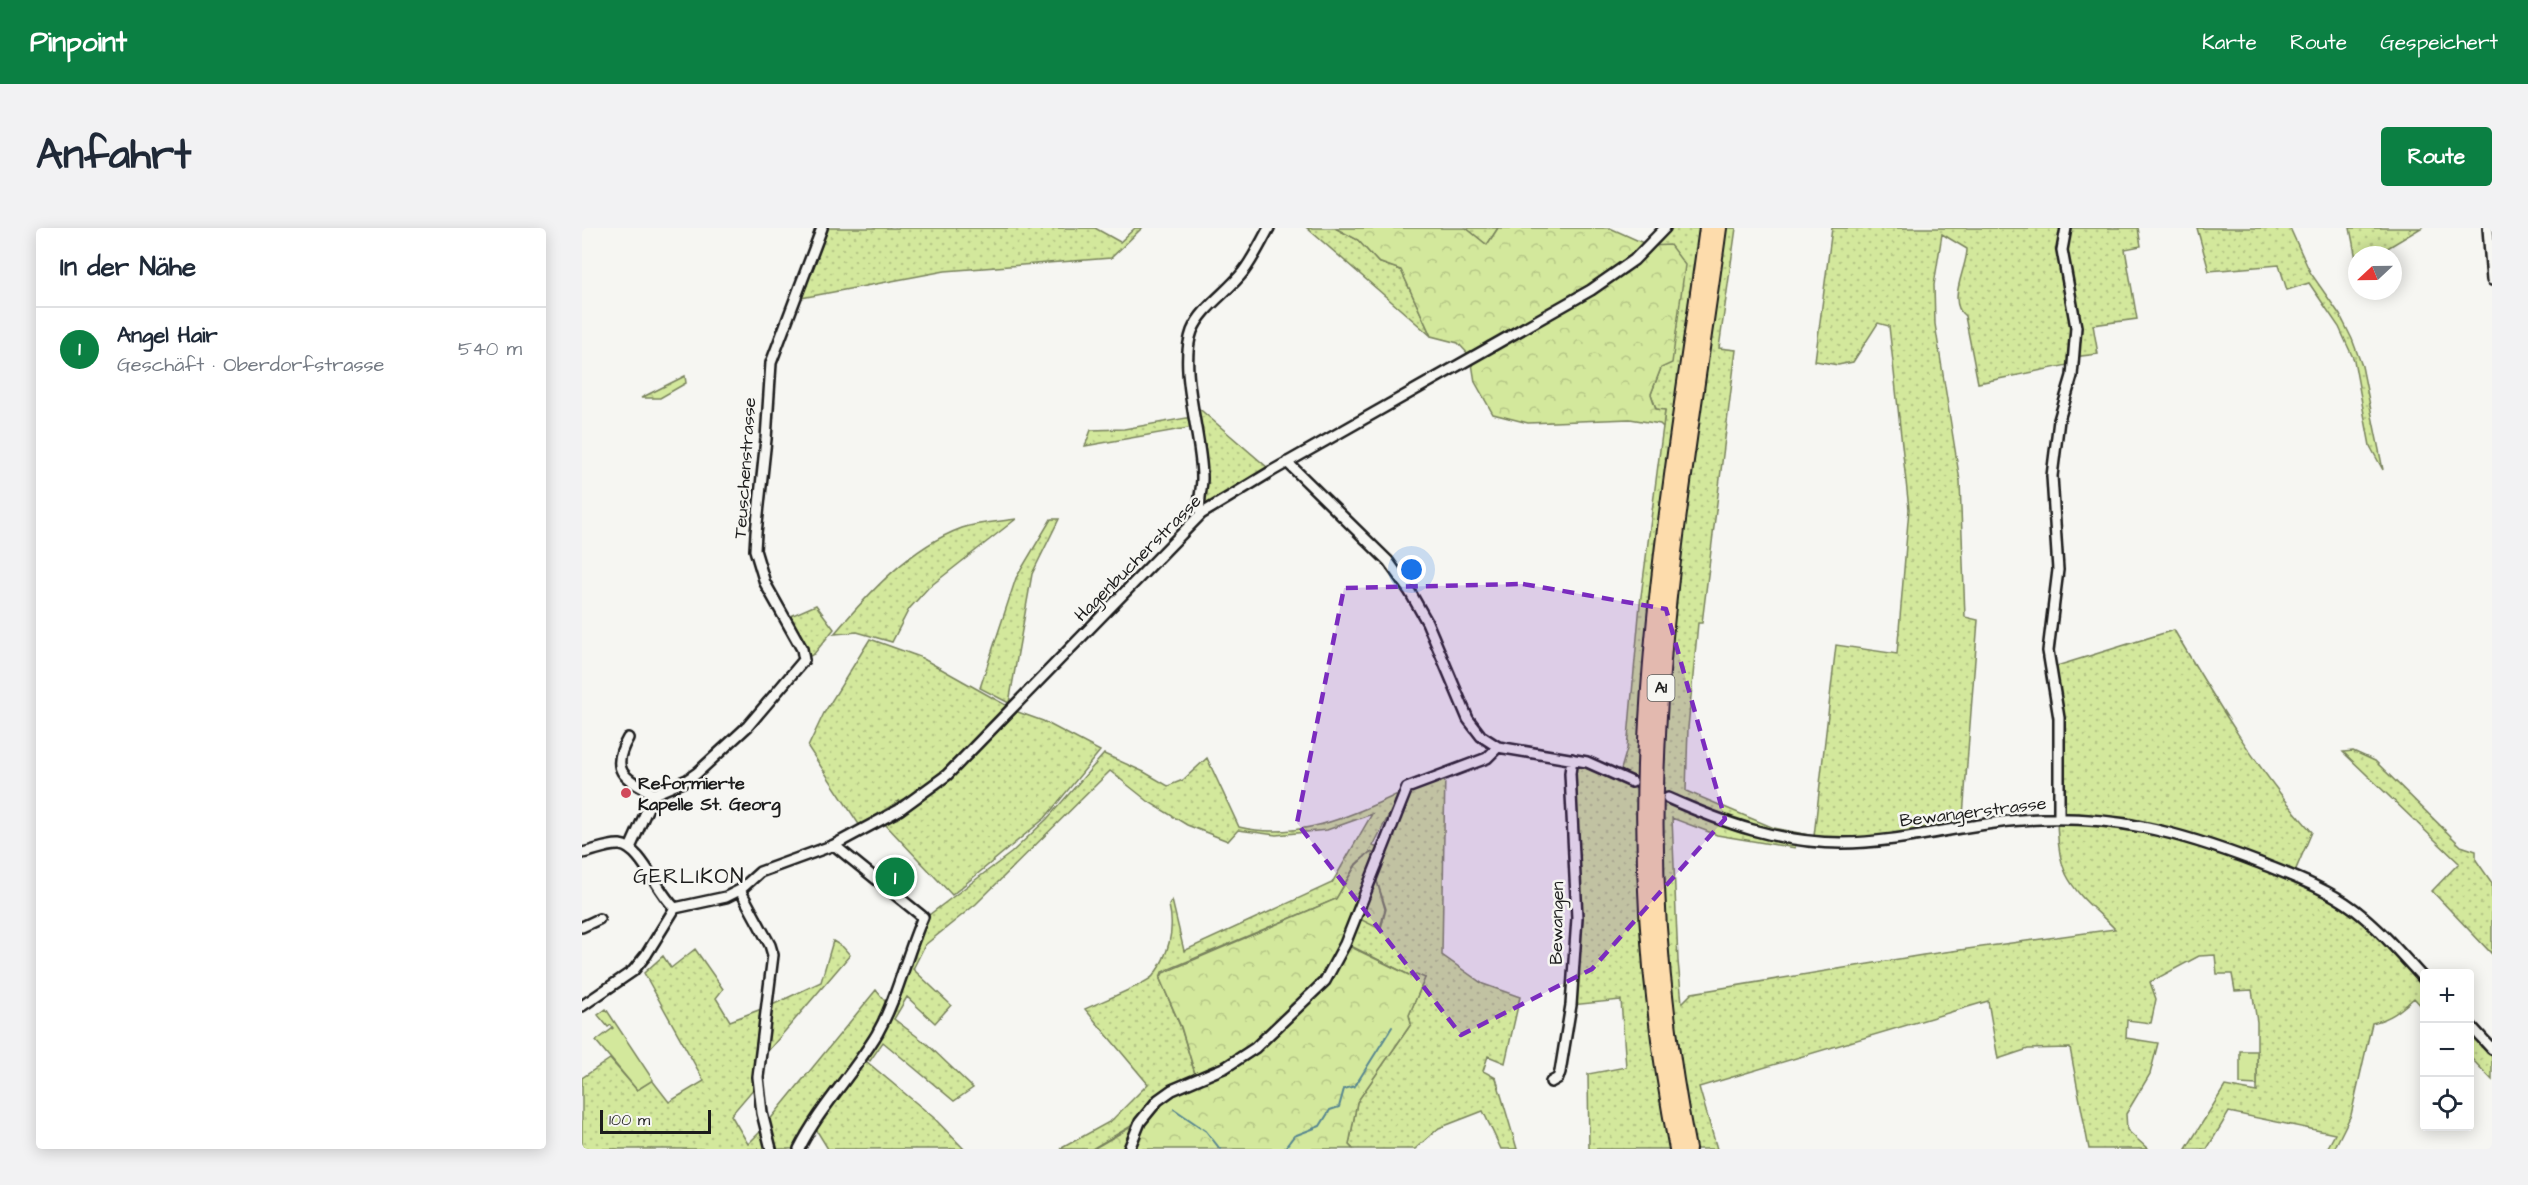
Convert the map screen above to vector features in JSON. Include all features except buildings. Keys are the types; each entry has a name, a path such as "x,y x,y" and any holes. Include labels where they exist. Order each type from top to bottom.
{"highway":[{"name":"A1","path":"1677,1149 1657,1027 1648,943 1645,771 1659,581 1707,228"},
{"name":"A1","path":"1688,1149 1674,1070 1660,946 1656,856 1656,773 1670,583 1719,228"}],"street":[{"name":"Teuschenstrasse","path":"654,794 687,780 703,768 748,726 804,660 802,649 765,583 755,550 771,363 822,228"},
{"path":"1201,514 1198,506 1202,470 1189,373 1192,331 1203,314 1244,270 1269,228"},
{"name":"Hagenbucherstrasse","path":"675,908 713,901 740,890 760,872 834,845 899,810 947,775 1201,514 1287,462 1591,290 1647,248 1665,228"},
{"path":"2059,819 2059,718 2048,651 2058,570 2052,476 2059,420 2072,376 2076,327 2062,250 2066,228"},
{"path":"2488,228 2492,280"},
{"path":"1287,462 1388,561 1427,622 1468,719 1481,736 1498,747 1572,759 1607,770 1632,782"},
{"path":"628,738 618,756 620,768 635,784 654,794 630,848"},
{"path":"1129,1149 1140,1122 1158,1100 1172,1090 1226,1067 1255,1048 1324,981 1345,944 1407,788 1487,758 1498,747"},
{"name":"Bewangen","path":"1551,1082 1558,1078 1560,1072 1572,994 1576,918 1570,773 1572,759"},
{"name":"Bewangerstrasse","path":"1668,798 1720,821 1758,833 1814,842 1842,843 1881,840 2019,820 2107,821 2165,831 2208,843 2331,894 2354,909 2420,975"},
{"path":"582,854 619,845 630,848 639,857 659,891 675,908 646,955 633,971 582,1006"},
{"path":"800,1149 810,1128 877,1033 891,1005 922,917 834,845"},
{"path":"740,890 770,945 773,955 758,1077 762,1113 771,1149"},
{"path":"582,927 599,919"},
{"path":"2474,1031 2492,1049"}],"highlighted area":[{"path":"1523,584 1666,609 1725,819 1592,969 1461,1035 1297,823 1344,588"}],"green space":[{"path":"823,228 1095,228 1120,242 1135,228 1142,228 1111,258 945,271 796,299"},
{"path":"1307,228 1335,228 1358,240 1378,262 1401,270 1431,336"},
{"path":"1335,228 1466,228 1487,245 1498,228 1610,228 1650,246 1670,245 1685,265 1672,363 1661,368 1651,394 1656,409 1665,410 1663,427 1660,424 1630,419 1528,423 1493,414 1475,382 1471,357 1458,343 1431,336 1401,270 1378,262 1358,240"},
{"path":"1466,228 1498,228 1487,245"},
{"path":"1665,228 1736,228 1719,348 1736,350 1702,623 1698,623 1688,728 1686,791 1774,828 1814,836 1836,645 1897,654 1909,509 1889,326 1878,323 1853,362 1838,365 1815,361 1832,228 2138,228 2141,246 2125,249 2137,319 2093,325 2098,354 2073,357 2073,364 1978,383 1965,316 1957,302 1967,249 1942,234 1934,285 1935,324 1960,481 1965,617 1978,620 1962,829 1881,840 1796,841 1795,848 1717,835 1672,818 1682,1003 1692,993 1923,955 2115,929 2076,890 2066,874 2061,858 2057,819 2059,718 2050,668 2174,630 2255,760 2312,832 2293,876 2354,909 2420,975 2420,1005 2414,998 2394,1014 2372,1023 2351,1115 2334,1149 2327,1149 2335,1134 2229,1112 2207,1149 2186,1149 2225,1086 2257,1092 2257,1022 2252,990 2235,991 2232,974 2217,974 2215,955 2199,956 2150,982 2156,999 2151,1023 2127,1020 2126,1038 2158,1043 2150,1074 2126,1114 2127,1130 2148,1149 2089,1149 2070,1048 2028,1049 1998,1059 1988,1001 1699,1087 1717,1149 1589,1149 1588,1074 1626,1067 1621,1000 1571,1005 1577,918 1572,759 1619,776 1627,749 1640,604 1665,411 1656,409 1651,394 1661,368 1650,246"},
{"path":"2197,228 2290,228 2310,272 2340,315 2352,339 2362,366 2383,470 2370,446 2354,360 2339,327 2309,283 2287,290 2279,265 2209,271"},
{"path":"2350,228 2421,228 2391,246 2354,246"},
{"path":"685,376 686,383 660,398 641,398"},
{"path":"1195,405 1268,468 1205,506 1201,505"},
{"path":"1192,417 1194,427 1085,446 1091,430 1124,429"},
{"path":"1016,519 928,588 909,609 892,642 857,632 834,634 891,573 925,547 943,536 968,526"},
{"path":"1051,519 1059,519 1032,574 1009,703 980,688 1016,578"},
{"path":"816,605 834,629 814,654 808,657 786,618"},
{"path":"870,639 920,657 1009,707 922,790 897,802 860,826 808,747 824,713"},
{"path":"1015,711 1043,721 1100,751 1045,818 952,895 884,823 911,806"},
{"path":"2353,751 2375,761 2461,846 2476,851 2476,860 2492,883 2492,954 2432,891 2459,863 2343,752"},
{"path":"1104,754 1168,786 1183,780 1207,758 1239,827 1260,831 1301,829 1322,824 1342,818 1400,793 1373,846 1378,848 1375,854 1370,852 1356,864 1336,899 1162,972 1160,979 1181,1028 1196,1077 1138,1122 1092,1149 1060,1149 1111,1121 1148,1084 1085,1009 1153,976 1167,951 1171,933 1169,905 1172,900 1184,951 1332,883 1372,814 1327,830 1276,835 1238,830 1228,841 1187,825 1149,802 1110,771 976,904 925,945 913,969 951,1005 935,1023 907,997 894,1019 927,1044 973,1088 954,1101 883,1042 870,1061 864,1056 925,918 1011,853 1047,819"},
{"path":"1445,771 1442,955 1483,984 1520,997 1505,1063 1488,1056 1483,1071 1496,1078 1517,1149 1501,1149 1483,1111 1439,1128 1415,1149 1353,1149 1349,1145 1357,1102 1411,1024 1409,1015 1425,978 1413,977 1347,944 1356,917 1381,928 1386,909 1375,875 1407,788"},
{"path":"1370,852 1375,854 1368,872 1375,875 1385,909 1380,929 1354,916 1345,944 1413,977 1416,974 1425,978 1409,1015 1411,1024 1357,1102 1349,1145 1353,1149 1093,1149 1140,1122 1158,1100 1197,1080 1181,1027 1160,979 1163,973 1336,899 1356,865"},
{"path":"833,941 850,955 762,1058 770,1006 821,982"},
{"path":"695,949 723,989 716,998 730,1021 764,1008 755,1087 731,1115 748,1144 764,1128 768,1149 582,1149 582,1078 610,1059 637,1090 652,1080 669,1102 704,1081 644,973 663,956 671,968"},
{"path":"876,990 888,1005 860,1056 933,1117 964,1149 828,1149 817,1131 807,1131 797,1149 774,1149 768,1122"},
{"path":"606,1009 653,1080 637,1090 596,1041 613,1028 611,1025 608,1027 598,1015"},
{"path":"2474,1029 2492,1049 2492,1080 2474,1061"},
{"path":"2240,1051 2257,1051 2257,1085 2240,1084"}],"waterway":[{"path":"1284,1149 1294,1136 1320,1126 1330,1110 1339,1107 1344,1089 1355,1086 1392,1027"},
{"path":"1174,1109 1206,1131 1220,1149"}],"place":[{"name":"Reformierte Kapelle St. Georg","path":"626,793"},
{"name":"Angel Hair","path":"895,877"}],"district":[{"name":"GERLIKON","path":"689,876"}]}
